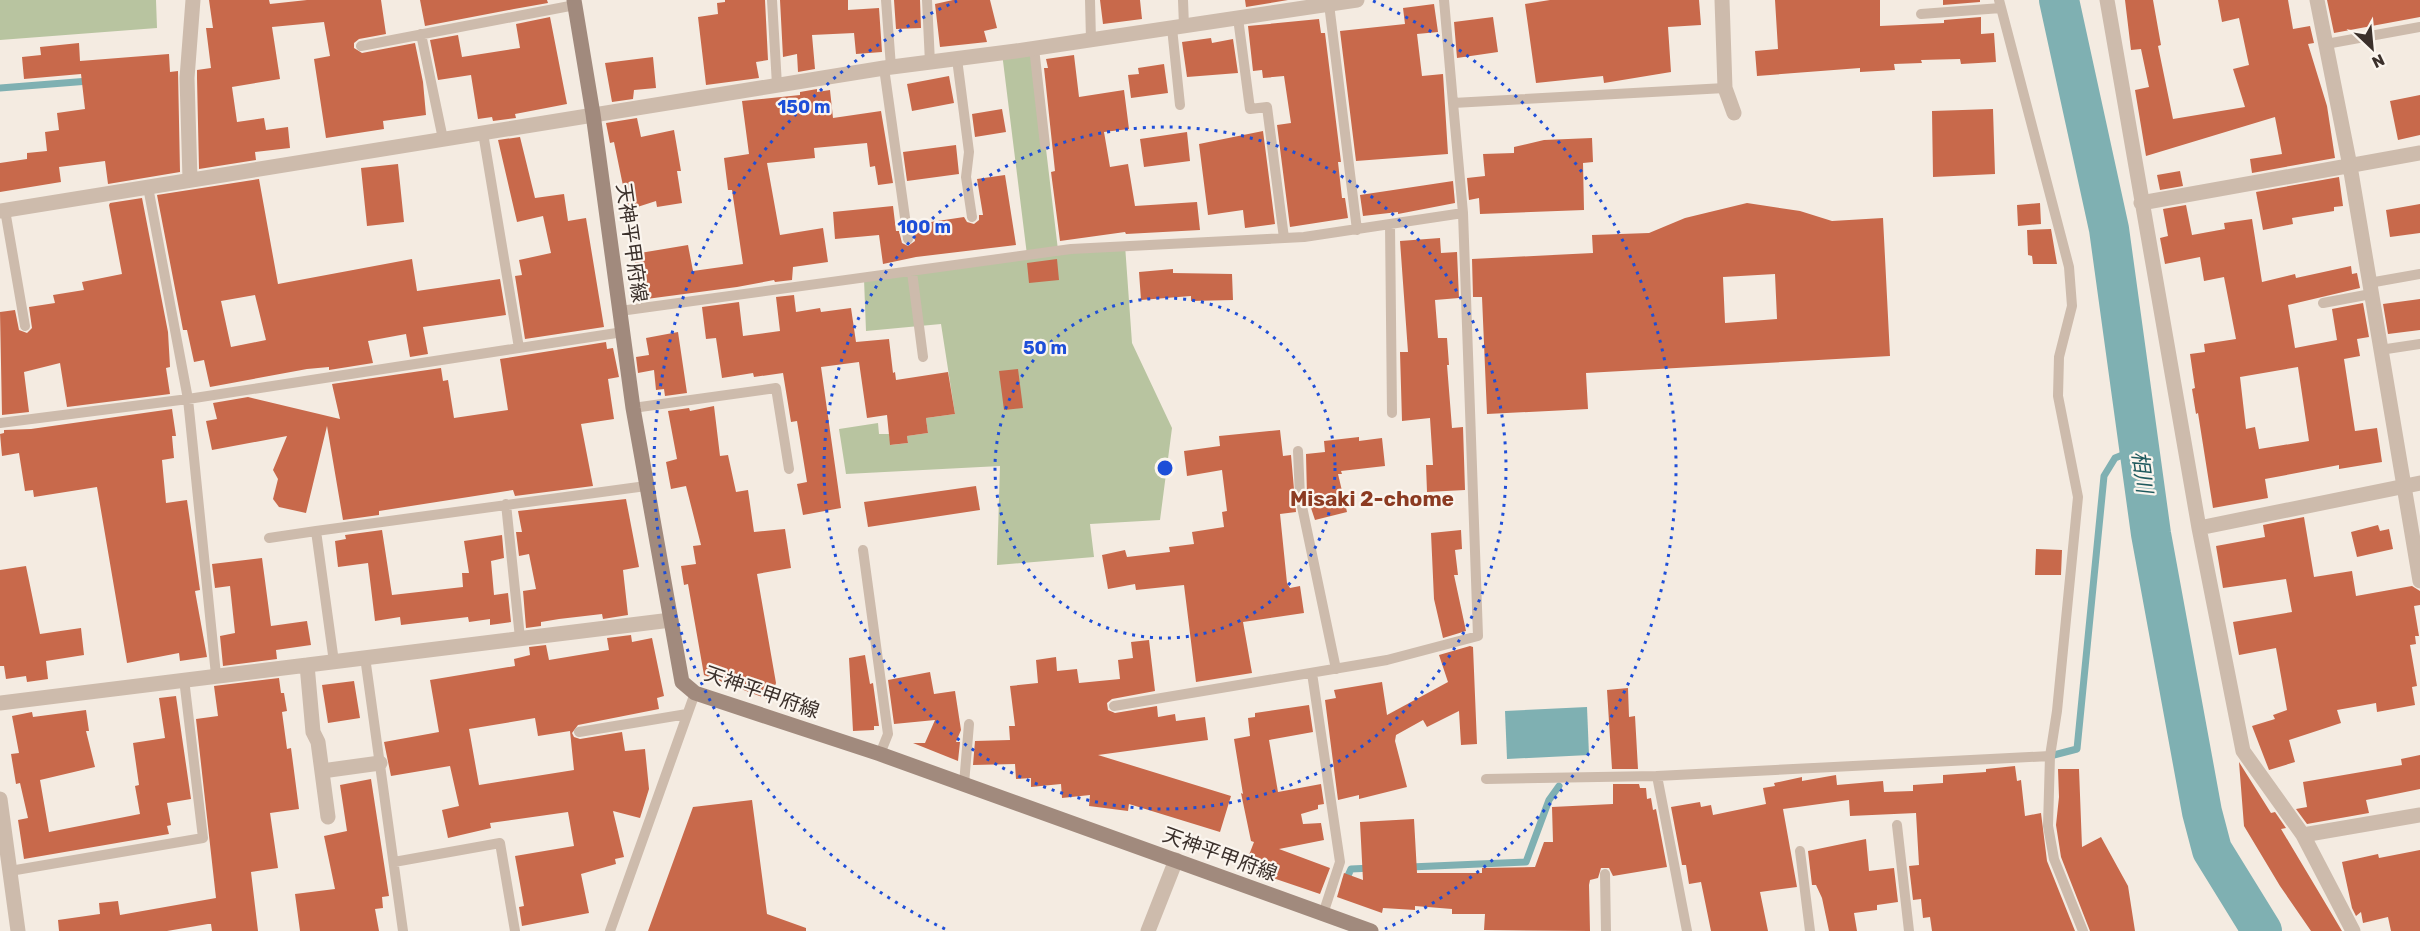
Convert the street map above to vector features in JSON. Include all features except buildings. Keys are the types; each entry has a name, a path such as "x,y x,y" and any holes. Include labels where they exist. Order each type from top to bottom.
{"main road":[{"name":"天神平甲府線","path":"574,2 593,114 633,408 682,682 695,693 879,754 1371,931"}],"street":[{"path":"190,179 187,78 192,0"},
{"path":"2,211 888,67 1091,40 1357,0"},
{"path":"1722,0 1725,88 1734,113"},
{"path":"2106,0 2199,528 2244,751 2303,835 2353,931"},
{"path":"2317,0 2350,166 2420,581"},
{"path":"2141,203 2420,153"},
{"path":"2199,528 2420,483"},
{"path":"0,703 671,620"},
{"path":"307,665 313,732 318,742 328,817"},
{"path":"321,771 380,763"},
{"path":"0,799 7,875 18,931"},
{"path":"2303,835 2420,816"},
{"path":"1148,931 1176,860"}],"lane":[{"path":"772,0 777,85"},
{"path":"886,0 888,67 908,239"},
{"path":"927,0 930,63"},
{"path":"1090,0 1091,40"},
{"path":"1180,105 1178,27 1183,0"},
{"path":"1114,706 1387,660 1478,636 1463,213 1444,0"},
{"path":"361,46 574,2"},
{"path":"1325,3 1357,230"},
{"path":"1921,14 2000,4 2069,267 2073,295 2059,357 2058,396 2078,497 2057,711 2050,756 2048,826 2054,860 2083,931"},
{"path":"1238,18 1250,109 1267,107 1284,238"},
{"path":"2326,44 2420,27"},
{"path":"421,34 443,139"},
{"path":"1034,48 1045,145"},
{"path":"957,59 969,152 966,177 972,217"},
{"path":"1453,103 1725,88"},
{"path":"483,133 519,348"},
{"path":"148,187 188,399 216,675"},
{"path":"2,211 25,326"},
{"path":"620,311 1071,249 1284,238 1357,230 1463,213"},
{"path":"1390,224 1392,413"},
{"path":"912,272 923,357"},
{"path":"2323,303 2420,274"},
{"path":"0,423 188,399 622,332"},
{"path":"2380,350 2420,344"},
{"path":"633,408 776,388 789,469"},
{"path":"1298,451 1300,497 1336,669"},
{"path":"269,538 646,486"},
{"path":"506,504 520,639"},
{"path":"316,531 334,662"},
{"path":"863,550 888,734 879,754"},
{"path":"365,657 403,931"},
{"path":"1312,673 1340,862 1323,914"},
{"path":"7,875 203,838 184,679"},
{"path":"610,931 695,693"},
{"path":"579,732 687,714"},
{"path":"964,784 969,724"},
{"path":"1486,779 1657,776 2050,756"},
{"path":"1657,776 1687,931"},
{"path":"1897,825 1909,931"},
{"path":"394,861 500,843 515,931"},
{"path":"1800,851 1810,931"},
{"path":"1605,874 1606,931"}],"green space":[{"path":"0,0 156,0 157,28 0,40"},
{"path":"1034,48 1058,250 1125,245 1132,343 1172,428 1160,520 1090,524 1094,557 997,565 1000,466 846,474 839,429 878,423 879,434 889,434 891,445 908,443 907,436 928,433 926,418 955,414 941,324 866,331 864,279 1027,255 1002,53"}],"water":[{"path":"1587,707 1589,755 1507,759 1505,711"}],"waterway":[{"name":"相川","path":"2059,0 2109,229 2151,534 2202,812 2212,850 2262,931"},
{"path":"0,88 89,81"},
{"path":"2050,756 2077,749 2104,476 2115,458 2140,448"},
{"path":"1410,867 1526,862 1549,800 1559,786"},
{"path":"1346,880 1351,869 1372,868"}],"district":[{"name":"Misaki 2-chome","path":"1372,499"}]}
